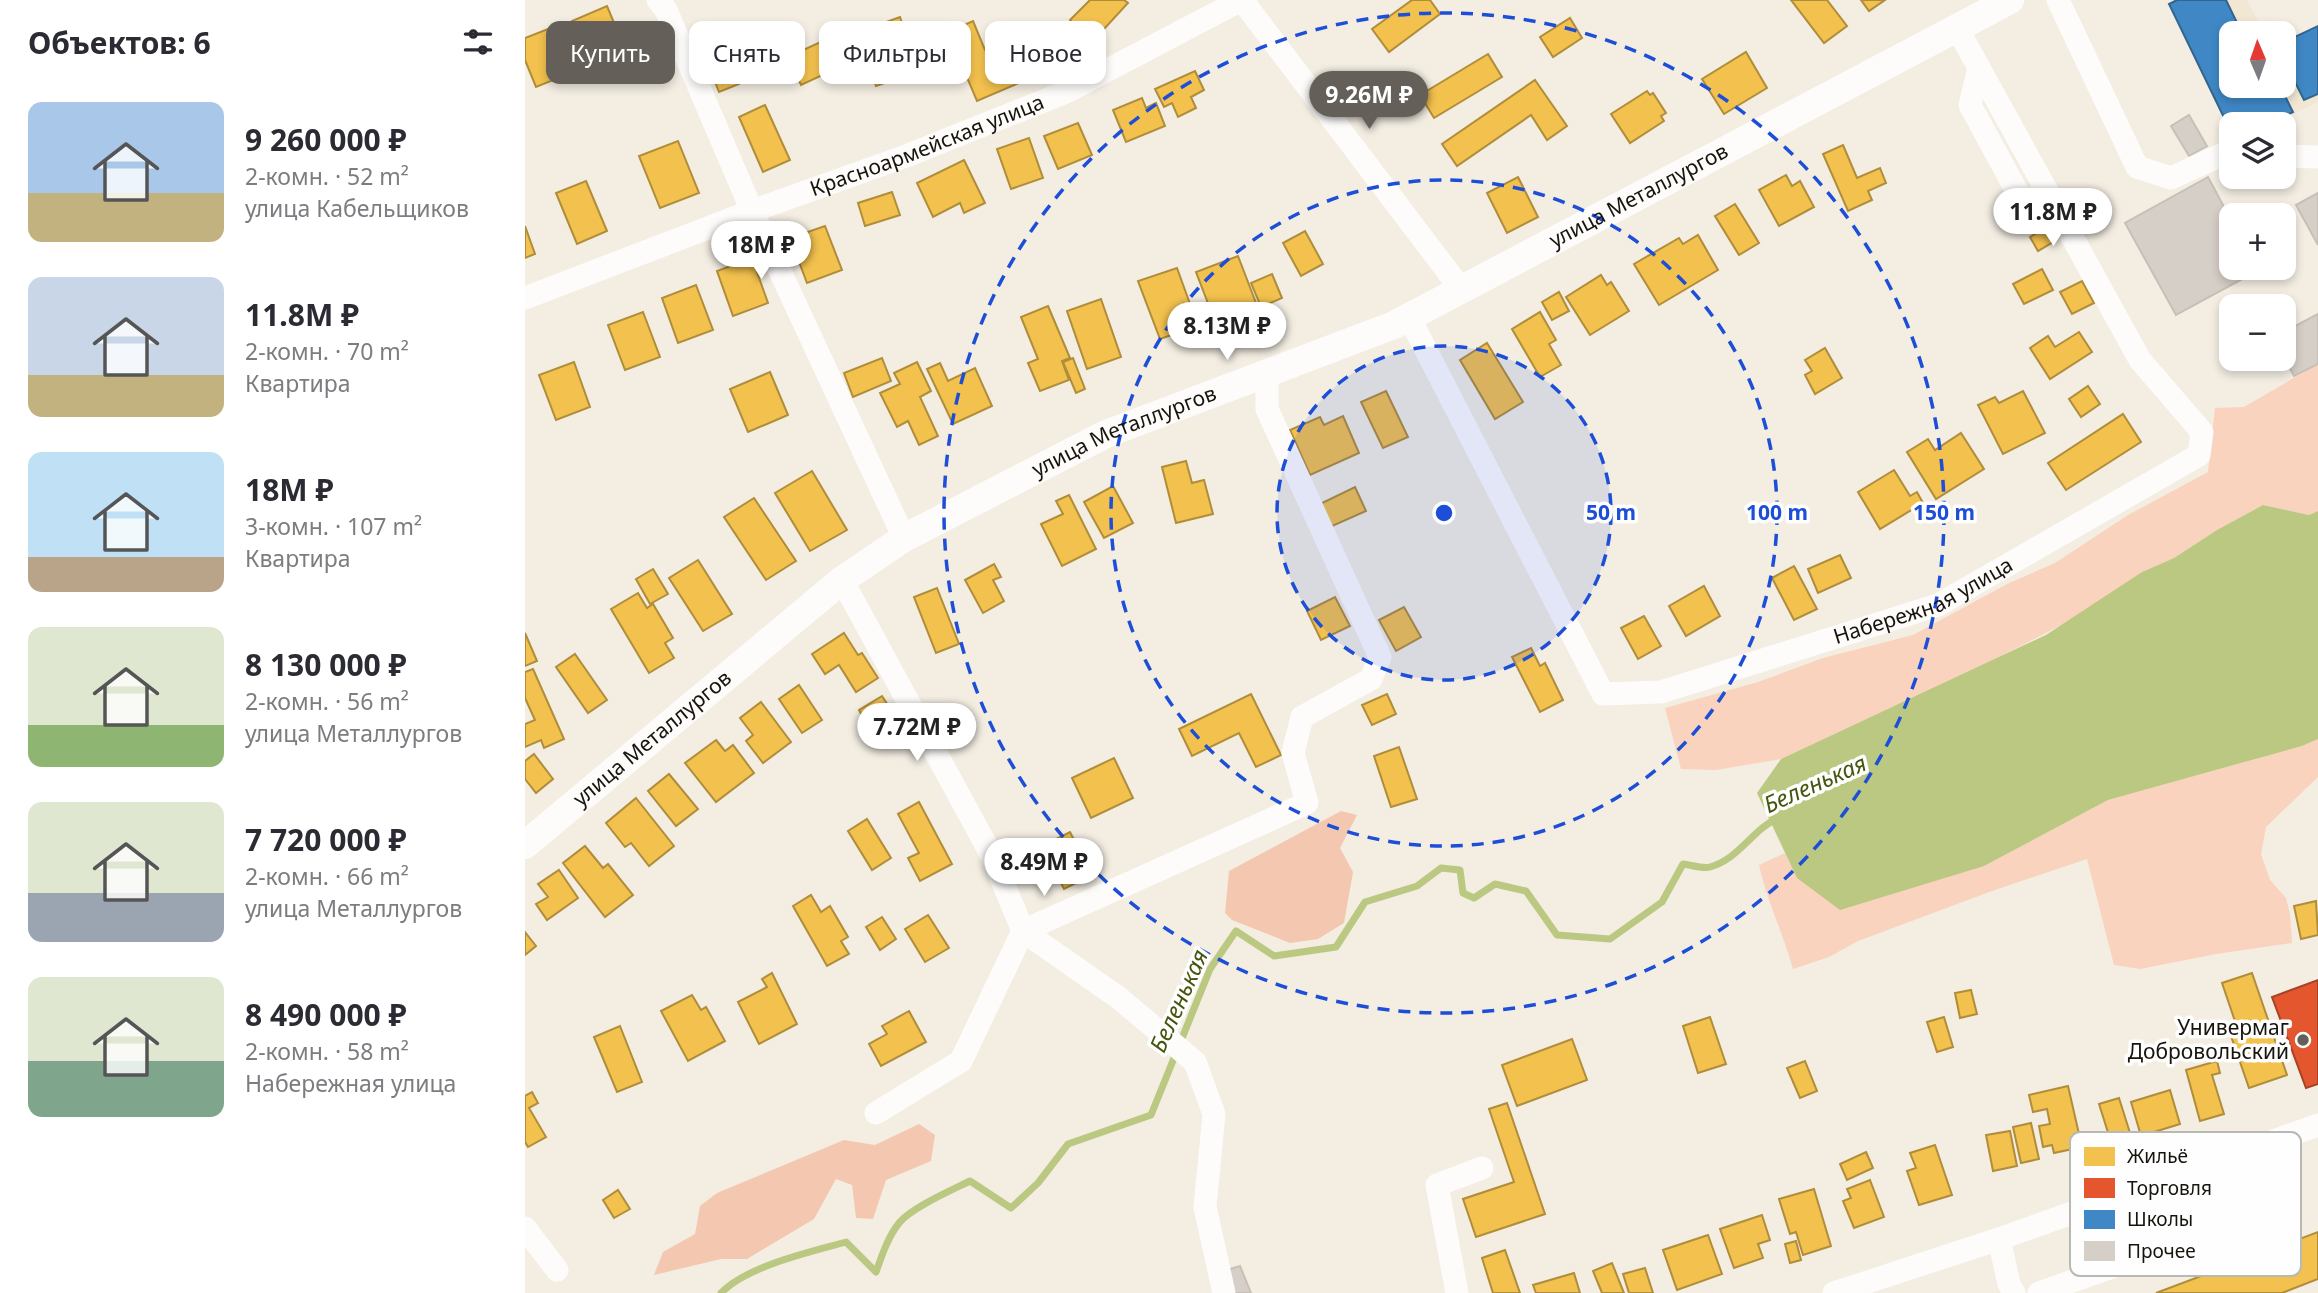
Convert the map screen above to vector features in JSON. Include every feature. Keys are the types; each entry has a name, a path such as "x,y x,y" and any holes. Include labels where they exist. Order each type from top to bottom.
{"main road":[{"name":"улица Металлургов","path":"525,845 842,580 904,538 1106,434 1409,317 2010,0"}],"street":[{"path":"658,0 666,10 752,211 904,538"},
{"path":"1242,0 1461,289"},
{"name":"Красноармейская улица","path":"525,298 752,211 906,156 1066,92 1242,0"},
{"path":"2058,0 2137,167 2171,178 2219,156"},
{"name":"Набережная улица","path":"1409,317 1603,694 1661,692 1938,605 2199,455 2202,432 2140,360 1957,28"},
{"path":"2296,156 2318,157"},
{"path":"876,1113 961,1061 1024,931 1307,803 1293,753 1302,717 1371,679 1380,657 1267,409 1267,373"},
{"path":"842,580 992,856 1024,931 1119,998 1195,1062 1214,1114 1205,1207 1224,1293"},
{"path":"2299,1132 2318,1125"},
{"path":"1457,1293 1437,1185 1482,1168"},
{"path":"1834,1293 2070,1214"},
{"path":"525,1228 557,1270"},
{"path":"1999,1239 2009,1284 2014,1293"},
{"path":"2039,1293 2087,1276"}],"shaded area":[{"path":"2181,0 2247,0 2258,21 2219,21 2219,74"},
{"path":"2318,34 2318,102 2296,113 2239,112 2232,98 2296,98 2296,45"},
{"path":"2318,364 2318,511 2309,515 2263,505 2174,558 2142,572 2073,619 1989,662 1781,759 1716,770 1681,769 1665,708 1758,682 1823,658 1913,635 2009,583 2055,563 2128,515 2208,472 2215,408 2244,407"},
{"path":"2318,739 2318,777 2266,827 2261,854 2270,880 2286,898 2292,943 2140,969 2114,965 2087,859 1858,941 1829,957 1793,969 1759,865 1785,853 1797,878 1984,866 2108,800 2302,746"},
{"path":"1341,811 1357,815 1340,848 1353,872 1344,923 1318,939 1290,943 1232,920 1225,913 1229,871"},
{"path":"919,1124 935,1135 931,1161 886,1180 873,1219 856,1218 852,1185 836,1179 814,1219 747,1259 721,1259 654,1275 663,1252 695,1234 700,1206 717,1193 844,1140 875,1145"}],"water":[{"path":"2263,505 2309,515 2318,511 2318,739 2302,746 2108,800 1984,866 1840,910 1797,878 1757,793 1781,759 2046,635 2142,572 2174,558"}],"building: Жильё":[{"path":"1090,0 1124,0 1128,3 1106,27 1106,21 1070,20"},
{"path":"1412,0 1430,0 1440,14 1389,52 1372,29"},
{"path":"1791,0 1827,0 1847,26 1824,43"},
{"path":"1861,0 1885,0 1869,11"},
{"path":"607,6 613,21 572,21"},
{"path":"1570,18 1582,38 1553,57 1540,37"},
{"path":"973,21 985,50 985,84 1016,84 977,101 970,84"},
{"path":"546,30 546,83 536,87 525,60 525,38"},
{"path":"819,43 819,77 805,83 805,49"},
{"path":"1746,52 1767,88 1724,114 1702,79"},
{"path":"1488,54 1502,77 1434,118 1420,95"},
{"path":"1195,71 1204,90 1191,97 1196,108 1178,117 1172,103 1164,107 1155,89"},
{"path":"1535,80 1567,126 1547,140 1531,115 1457,166 1442,144"},
{"path":"716,84 739,84 719,92"},
{"path":"1647,91 1650,95 1653,93 1666,113 1661,116 1664,121 1630,143 1611,114"},
{"path":"1142,98 1146,108 1156,103 1165,126 1126,142 1113,110"},
{"path":"765,105 790,160 763,172 739,117"},
{"path":"1078,123 1092,155 1058,169 1044,136"},
{"path":"1029,138 1043,178 1011,189 997,149"},
{"path":"678,141 699,193 660,208 639,156"},
{"path":"1843,145 1857,178 1880,168 1886,183 1868,191 1872,200 1848,211 1823,154"},
{"path":"964,160 985,203 964,213 960,203 933,217 917,183"},
{"path":"1786,175 1792,186 1800,181 1814,207 1779,226 1759,190"},
{"path":"1518,177 1538,217 1507,233 1487,193"},
{"path":"586,181 607,231 577,244 556,193"},
{"path":"892,192 900,215 865,226 858,203"},
{"path":"1735,204 1759,243 1739,255 1715,216"},
{"path":"525,226 535,254 525,258"},
{"path":"825,226 842,270 807,283 790,238"},
{"path":"2047,227 2055,241 2038,251 2030,237"},
{"path":"1305,231 1323,264 1301,276 1283,243"},
{"path":"1698,235 1718,270 1659,305 1634,264 1679,238 1683,244"},
{"path":"1238,256 1256,303 1214,319 1196,272"},
{"path":"752,258 768,303 733,316 717,271"},
{"path":"1177,268 1198,326 1160,339 1138,281"},
{"path":"2042,269 2053,290 2024,304 2013,284"},
{"path":"1272,274 1282,298 1261,307 1251,283"},
{"path":"1601,275 1607,285 1611,282 1629,311 1590,335 1566,297"},
{"path":"2082,281 2094,303 2072,314 2060,292"},
{"path":"696,285 713,330 678,343 662,298"},
{"path":"1559,292 1569,311 1552,320 1542,302"},
{"path":"1101,299 1121,357 1087,369 1067,311"},
{"path":"1048,306 1070,358 1062,361 1069,380 1040,391 1028,363 1038,359 1021,317"},
{"path":"643,312 660,357 625,370 608,325"},
{"path":"1540,312 1556,340 1549,344 1561,365 1540,377 1512,329"},
{"path":"2079,332 2092,352 2050,379 2030,348 2048,336 2055,347"},
{"path":"1487,343 1523,402 1495,419 1460,360"},
{"path":"1825,348 1842,378 1815,394 1805,375 1812,371 1805,360"},
{"path":"882,358 891,381 853,397 844,373"},
{"path":"1073,358 1085,389 1076,393 1063,362"},
{"path":"574,362 590,407 556,420 539,375"},
{"path":"917,362 931,391 920,397 938,436 919,445 908,421 897,427 880,393 900,384 894,373"},
{"path":"940,363 948,381 975,368 992,406 953,424 927,369"},
{"path":"770,372 788,415 748,432 730,389"},
{"path":"2088,386 2100,404 2081,417 2069,399"},
{"path":"1386,391 1408,437 1383,448 1361,402"},
{"path":"2023,391 2045,433 2003,454 1978,405 1995,397 1999,403"},
{"path":"2123,414 2141,442 2066,490 2048,463"},
{"path":"1343,416 1359,453 1310,475 1290,430 1320,417 1324,425"},
{"path":"1961,433 1984,469 1936,499 1907,452 1928,439 1935,450"},
{"path":"1186,461 1192,483 1204,480 1213,514 1176,523 1162,467"},
{"path":"1894,470 1910,496 1917,492 1923,503 1880,529 1858,492"},
{"path":"812,471 847,530 810,551 775,493"},
{"path":"1113,486 1133,523 1104,538 1084,502"},
{"path":"1355,487 1366,511 1330,527 1320,504"},
{"path":"1069,495 1096,549 1062,566 1041,524 1063,514 1056,501"},
{"path":"754,498 796,561 766,580 724,517"},
{"path":"1840,555 1851,578 1818,593 1808,569"},
{"path":"698,560 732,614 703,631 669,578"},
{"path":"994,564 1001,577 993,580 1004,601 983,613 965,580"},
{"path":"1794,566 1817,609 1794,620 1772,578"},
{"path":"653,569 668,594 650,604 636,579"},
{"path":"1704,586 1720,616 1686,636 1669,606"},
{"path":"937,588 959,644 936,653 914,597"},
{"path":"638,593 647,608 653,604 673,638 665,643 674,658 649,673 611,609"},
{"path":"1335,597 1350,626 1321,640 1307,611"},
{"path":"1404,607 1421,637 1396,651 1379,620"},
{"path":"1644,616 1661,646 1638,659 1621,628"},
{"path":"525,633 537,661 525,666"},
{"path":"844,633 858,655 862,653 878,678 856,692 839,665 825,674 812,654"},
{"path":"1531,648 1540,666 1545,663 1563,700 1540,712 1512,657"},
{"path":"575,654 607,700 588,713 556,667"},
{"path":"533,669 564,739 544,748 541,740 525,747 525,724 535,720 525,698 525,672"},
{"path":"799,685 822,720 802,733 779,699"},
{"path":"1251,694 1281,755 1256,767 1239,733 1192,756 1179,729"},
{"path":"1387,694 1396,714 1372,725 1362,705"},
{"path":"882,696 891,710 867,724 859,710"},
{"path":"761,702 791,742 763,763 746,741 753,735 740,718"},
{"path":"716,740 725,751 733,745 754,773 716,802 685,763"},
{"path":"1399,747 1417,799 1391,807 1374,756"},
{"path":"534,754 553,779 536,793 525,779 525,761"},
{"path":"1114,758 1133,798 1091,818 1072,778"},
{"path":"669,774 698,809 676,826 648,791"},
{"path":"636,798 674,846 649,866 631,843 625,847 606,823"},
{"path":"919,802 952,864 920,881 908,858 919,853 898,814"},
{"path":"867,819 891,858 872,870 848,831"},
{"path":"1070,832 1092,875 1064,889 1042,846"},
{"path":"585,846 603,868 608,864 633,895 605,917 563,863"},
{"path":"559,870 578,898 547,920 536,904 548,897 538,884"},
{"path":"811,895 821,912 830,906 848,937 841,941 849,954 827,966 793,906"},
{"path":"2316,901 2318,935 2301,939 2294,906"},
{"path":"928,915 949,948 925,962 905,929"},
{"path":"882,917 896,939 880,950 866,927"},
{"path":"525,932 536,946 525,955"},
{"path":"772,973 797,1024 759,1044 738,1002 767,987 762,979"},
{"path":"2252,973 2287,1075 2249,1088 2231,1036 2239,1033 2222,983"},
{"path":"1971,990 1977,1014 1960,1018 1955,993"},
{"path":"692,995 701,1010 706,1007 725,1041 688,1061 661,1011"},
{"path":"909,1011 926,1042 881,1066 869,1044 887,1034 882,1026"},
{"path":"1710,1017 1726,1064 1698,1073 1683,1026"},
{"path":"1944,1017 1953,1047 1937,1052 1927,1022"},
{"path":"620,1026 642,1082 617,1092 594,1037"},
{"path":"1572,1039 1587,1080 1517,1106 1502,1065"},
{"path":"1805,1061 1817,1091 1800,1098 1787,1068"},
{"path":"2217,1061 2220,1073 2212,1075 2224,1114 2200,1121 2186,1070"},
{"path":"2068,1086 2079,1132 2070,1132 2070,1150 2054,1153 2052,1145 2043,1147 2039,1126 2050,1124 2047,1109 2033,1112 2029,1095"},
{"path":"2170,1090 2180,1124 2154,1132 2140,1132 2131,1102"},
{"path":"532,1092 538,1103 529,1108 546,1137 528,1147 525,1142 525,1096"},
{"path":"2119,1098 2130,1132 2108,1132 2099,1104"},
{"path":"1507,1103 1545,1214 1476,1237 1463,1199 1514,1182 1489,1109"},
{"path":"2031,1123 2039,1159 2021,1163 2013,1127"},
{"path":"2010,1131 2017,1166 1993,1171 1986,1135"},
{"path":"1935,1145 1952,1195 1919,1205 1907,1171 1916,1168 1910,1153"},
{"path":"1866,1152 1873,1168 1847,1180 1840,1164"},
{"path":"1870,1180 1884,1217 1854,1228 1843,1201 1851,1198 1847,1189"},
{"path":"1814,1189 1831,1246 1803,1255 1796,1232 1790,1234 1779,1199"},
{"path":"618,1190 630,1209 614,1218 603,1200"},
{"path":"1762,1215 1770,1240 1758,1244 1763,1258 1734,1268 1720,1229"},
{"path":"2318,1232 2318,1279 2282,1293 2156,1293 2201,1276 2301,1276 2301,1238"},
{"path":"1708,1235 1722,1274 1677,1290 1663,1250"},
{"path":"1796,1241 1801,1260 1790,1263 1785,1244"},
{"path":"1505,1250 1520,1293 1493,1293 1482,1258"},
{"path":"1612,1263 1624,1293 1602,1293 1593,1271"},
{"path":"1645,1268 1653,1293 1629,1293 1623,1274"},
{"path":"1574,1273 1580,1293 1536,1293 1533,1285"}],"building: Торговля":[{"name":"Универмаг Добровольский","path":"2318,980 2318,1084 2306,1088 2272,997"}],"building: Школы":[{"path":"2177,0 2226,0 2236,21 2219,21 2219,98 2286,98 2293,112 2221,112 2169,4"},
{"path":"2318,26 2318,94 2304,100 2296,84 2296,36"}],"building: Прочее":[{"path":"2189,115 2207,146 2189,156 2171,126"},
{"path":"2208,177 2222,203 2219,203 2219,280 2241,280 2176,315 2125,223"},
{"path":"2318,193 2318,245 2296,205"},
{"path":"2318,314 2318,364 2294,376 2291,371 2296,371 2296,326"},
{"path":"1240,1266 1251,1293 1229,1293 1221,1272"}],"waterway":[{"name":"Беленькая","path":"721,1293 732,1283 762,1268 846,1242 876,1272 895,1228 922,1205 970,1181 1011,1208 1038,1183 1068,1144 1151,1115 1210,969 1236,931 1274,956 1336,947 1365,902 1417,886 1441,868 1460,870 1463,893 1474,898 1495,884 1526,891 1557,935 1610,939 1662,902 1683,864 1707,867 1720,863 1778,818"}],"place":[{"name":"Универмаг Добровольский","path":"2303,1040"}]}
